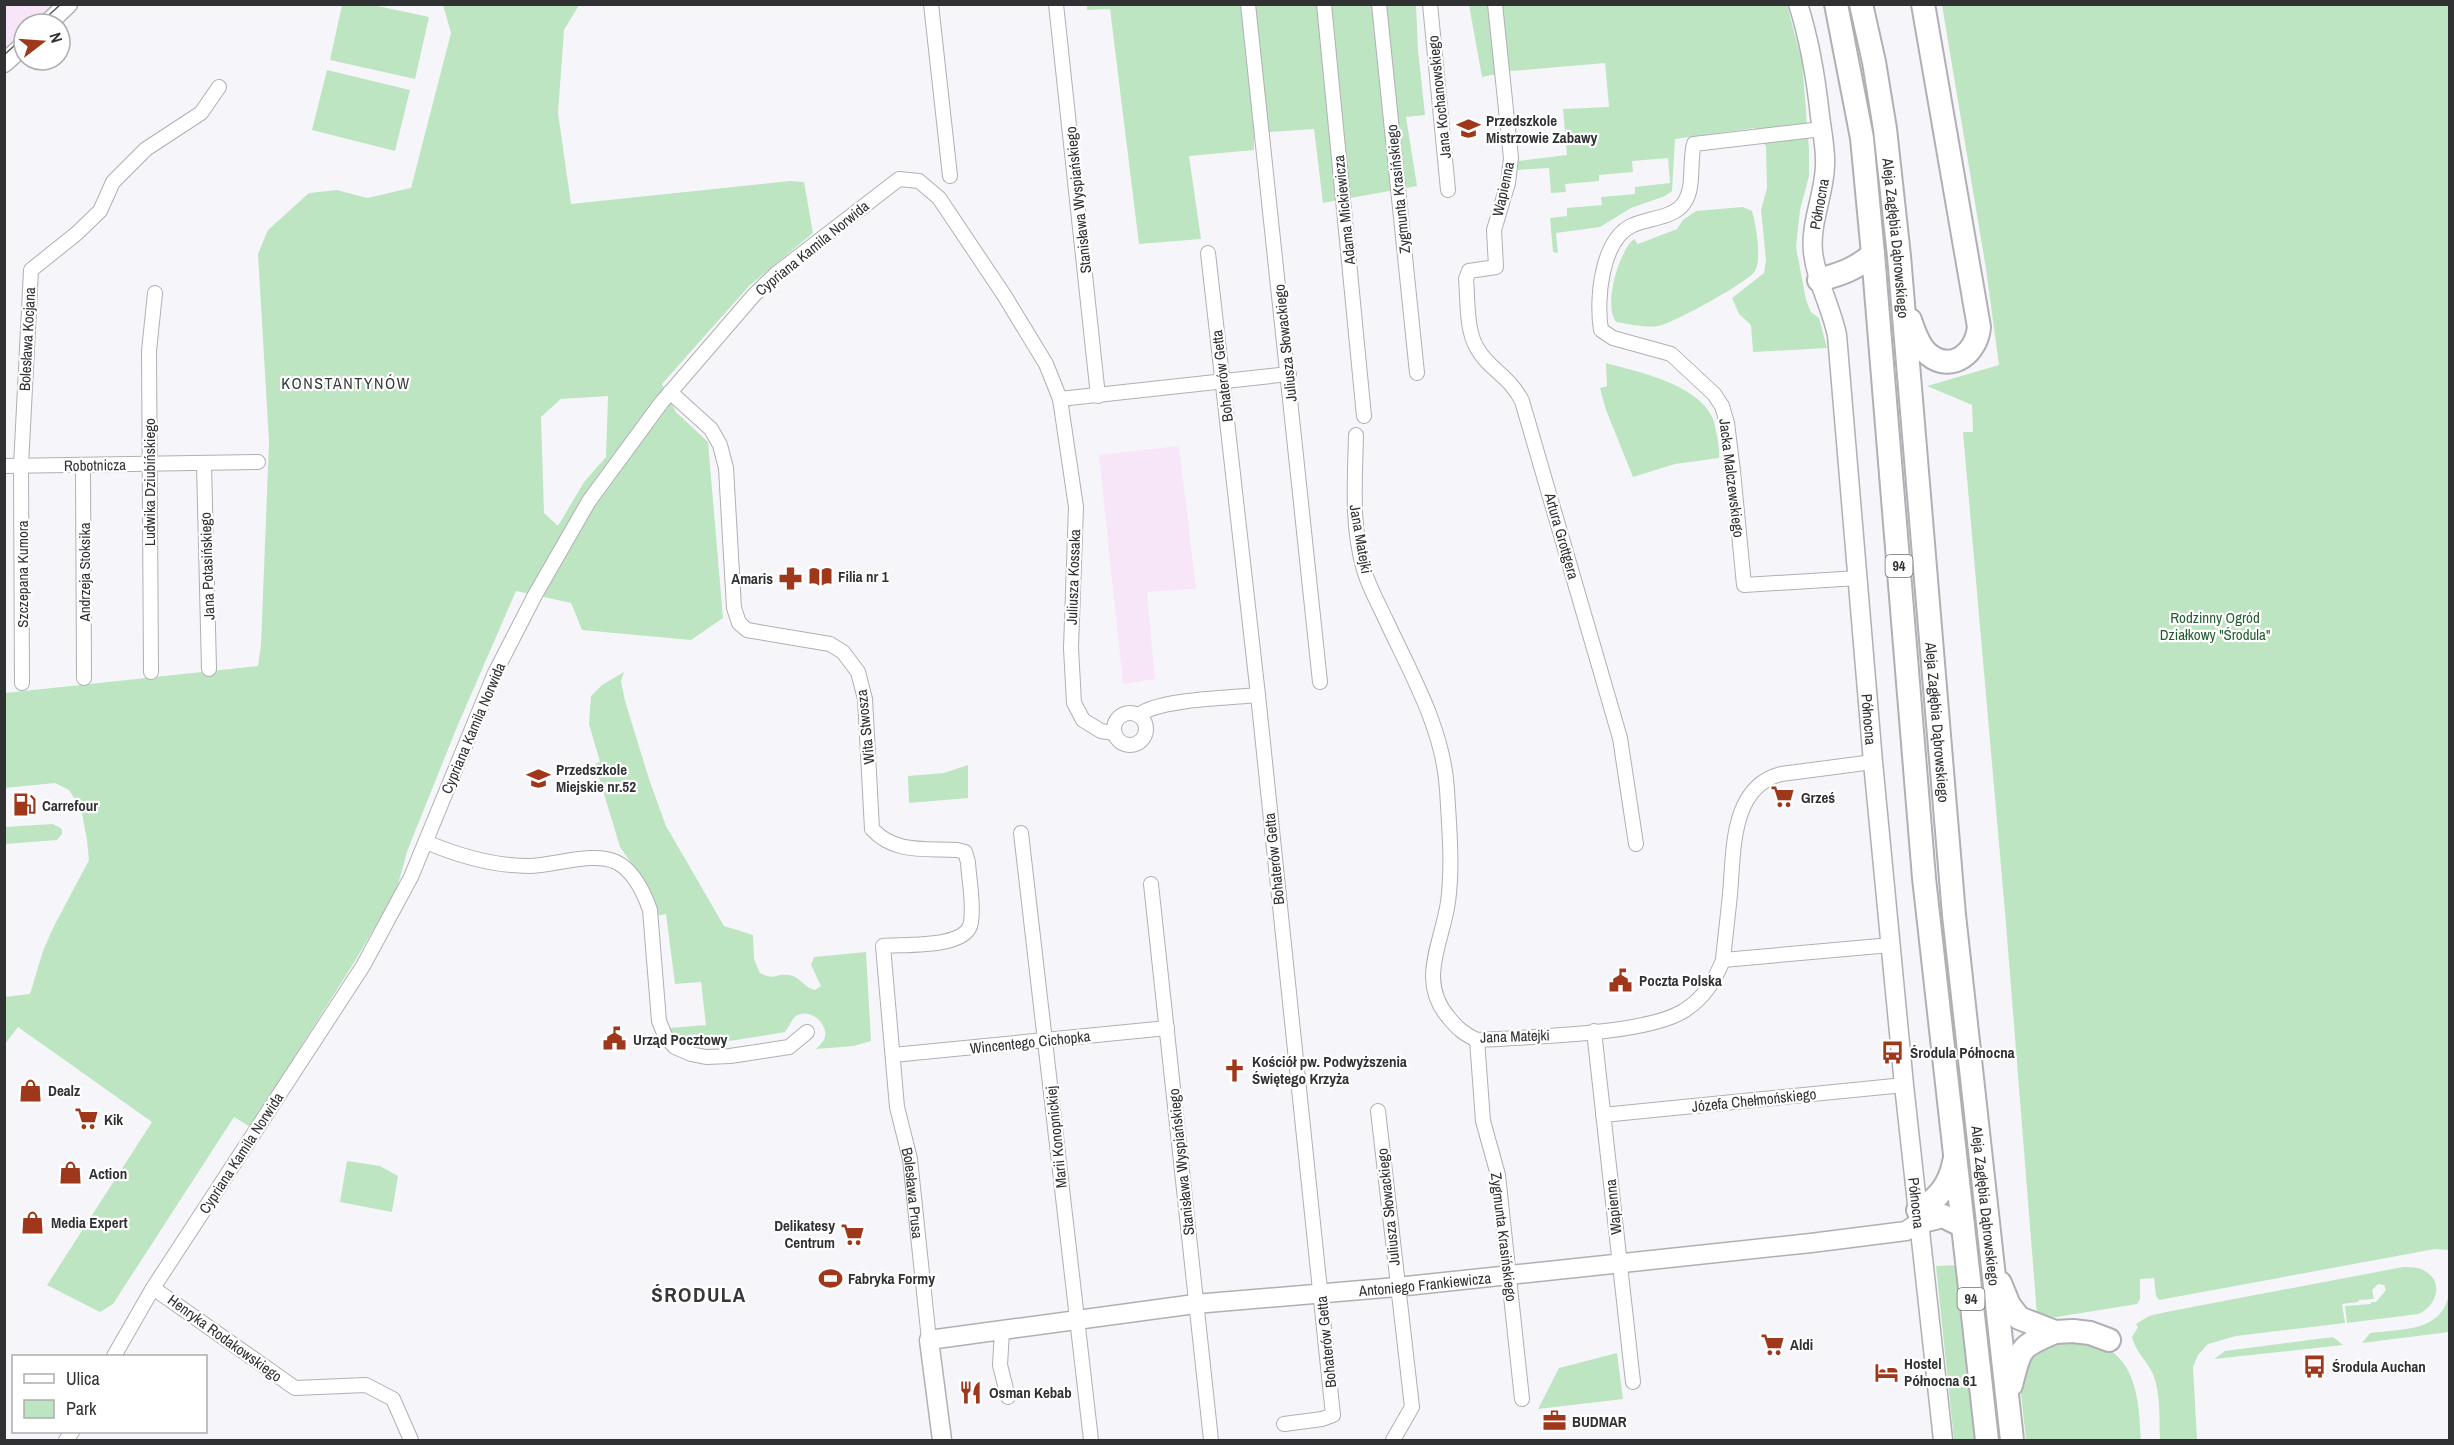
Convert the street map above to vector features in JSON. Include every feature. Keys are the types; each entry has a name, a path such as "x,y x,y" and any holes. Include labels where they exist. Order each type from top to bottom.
{"main road":[{"name":"Aleja Zagłębia Dąbrowskiego","path":"1836,4 1862,138 1924,878 1987,1440"},
{"name":"Aleja Zagłębia Dąbrowskiego","path":"1862,4 1885,129 1902,297 1951,891 2012,1440"},
{"path":"1902,297 1918,340 1927,354 1947,361 1963,358 1973,348 1979,327 1923,4"},
{"path":"1819,280 1859,267 1873,254"},
{"path":"1919,1216 1951,1178 1955,1158"},
{"path":"1919,1216 1943,1216 1963,1226"},
{"path":"1993,1272 2003,1288 2009,1305 2019,1318 2055,1332"},
{"path":"2007,1398 2019,1356 2026,1344 2055,1332 2073,1331 2090,1333 2109,1340"}],"street":[{"path":"931,4 950,176"},
{"name":"Stanisława Wyspiańskiego","path":"1056,4 1098,396"},
{"name":"Juliusza Słowackiego","path":"1248,4 1320,682"},
{"name":"Adama Mickiewicza","path":"1324,4 1364,416"},
{"name":"Zygmunta Krasińskiego","path":"1379,4 1417,373"},
{"name":"Jana Kochanowskiego","path":"1430,4 1448,190"},
{"name":"Wapienna","path":"1495,4 1510,158 1508,183 1494,230 1496,267"},
{"name":"Północna","path":"1798,4 1810,51 1822,129 1825,165 1822,191 1813,221 1813,250 1819,280 1837,335 1873,762 1904,1085 1943,1440"},
{"name":"Bolesława Kocjana","path":"21,466 31,270 76,234 100,211 113,182 146,148 201,112 219,87"},
{"name":"Jacka Malczewskiego","path":"1822,129 1694,144 1690,158 1690,191 1683,205 1668,214 1633,225 1623,231 1618,238 1604,266 1599,292 1599,315 1601,330 1613,338 1671,354 1714,394 1722,406 1727,423 1733,471 1744,585 1858,578"},
{"name":"Cypriana Kamila Norwida","path":"115,1355 153,1288 363,966 411,877 495,673 589,501 670,392 754,295 777,273 894,181 899,179 919,181"},
{"name":"Juliusza Kossaka","path":"919,181 939,198 1004,295 1046,364 1060,399 1076,507 1071,648 1074,703 1083,720 1101,731 1114,733"},
{"name":"Bohaterów Getta","path":"1208,253 1258,695 1333,1415 1322,1419 1284,1424"},
{"name":"Artura Grottgera","path":"1496,267 1469,271 1466,279 1472,334 1476,347 1484,359 1512,384 1522,401 1620,738 1636,844"},
{"name":"Ludwika Dziubińskiego","path":"151,672 149,351 155,293"},
{"path":"1060,399 1288,374"},
{"name":"Wita Stwosza","path":"670,392 711,429 720,446 726,468 734,608 739,623 747,630 830,644 843,652 858,672 865,699 872,829 883,841 898,847 965,852 968,862 972,924 965,936 953,941 883,946"},
{"name":"Jana Matejki","path":"1356,435 1356,482 1353,497 1364,570 1435,726 1446,772 1450,857 1448,902 1431,981 1434,997 1461,1032 1477,1040 1594,1031 1650,1023 1684,1011 1705,994 1722,960 1734,842 1744,806 1750,794 1760,783 1781,774 1873,762"},
{"name":"Robotnicza","path":"4,466 258,462"},
{"name":"Jana Potasińskiego","path":"204,464 209,669"},
{"name":"Szczepana Kumora","path":"21,466 22,683"},
{"name":"Andrzeja Stoksika","path":"83,466 84,678"},
{"path":"1139,715 1147,709 1157,707 1258,695"},
{"path":"1131,713 1139,715 1146,727 1142,740 1136,744 1122,743 1114,733 1118,718 1131,713"},
{"name":"Marii Konopnickiej","path":"1021,832 1091,1440"},
{"path":"426,842 474,860 508,864 530,866 596,858 615,861 634,878 646,897 650,910 659,1021 665,1036 675,1047 706,1057 730,1056 789,1047 807,1032"},
{"name":"Stanisława Wyspiańskiego","path":"1151,884 1211,1440"},
{"path":"1722,960 1891,945"},
{"name":"Bolesława Prusa","path":"883,946 897,1107 910,1159 942,1440"},
{"name":"Wincentego Cichopka","path":"893,1055 1167,1028"},
{"name":"Wapienna","path":"1594,1031 1633,1382"},
{"name":"Zygmunta Krasińskiego","path":"1477,1040 1483,1121 1498,1175 1522,1399"},
{"name":"Józefa Chełmońskiego","path":"1603,1115 1904,1085"},
{"name":"Juliusza Słowackiego","path":"1378,1111 1412,1407 1393,1440"},
{"name":"Antoniego Frankiewicza","path":"929,1340 1195,1304 1397,1287 1906,1231 1919,1216"},
{"name":"Henryka Rodakowskiego","path":"153,1288 295,1388 366,1385 393,1400 411,1440"},
{"path":"1002,1331 1000,1365 1008,1397"}],"shaded area":[{"path":"5,4 52,4 44,12 12,12 12,41 5,48"},
{"path":"1179,446 1196,589 1147,592 1155,679 1123,684 1099,455"}],"green space":[{"path":"342,5 373,5 429,17 415,79 330,60"},
{"path":"443,5 579,5 564,30 558,113 571,204 790,181 804,182 813,233 749,286 662,384 676,412 708,442 723,618 691,640 582,630 571,603 516,591 457,727 408,849 396,891 355,961 250,1127 234,1117 113,1304 100,1312 47,1285 152,1122 18,1027 5,1044 5,997 30,994 43,951 53,928 89,860 81,808 69,790 55,783 5,788 5,693 258,666 261,645 269,442 258,254 268,230 309,193 337,190 367,198 411,188 451,33","holes":["608,396 606,457 584,482 558,526 544,513 541,417 561,399"]},
{"path":"1087,5 1416,5 1425,115 1406,117 1417,186 1323,203 1314,129 1254,133 1254,150 1189,156 1201,239 1139,244 1110,9 1087,10"},
{"path":"1469,5 1787,5 1802,61 1809,149 1809,176 1800,210 1796,247 1806,300 1811,312 1819,318 1827,348 1753,352 1751,325 1739,314 1732,298 1764,273 1766,260 1761,210 1767,188 1766,147 1755,128 1675,139 1672,191 1665,196 1631,208 1600,227 1556,233 1558,253 1553,252 1550,218 1567,216 1567,208 1602,205 1601,197 1635,194 1635,187 1670,183 1668,158 1632,161 1633,172 1599,175 1599,181 1565,184 1566,192 1551,193 1549,168 1518,170 1518,161 1567,155 1563,109 1609,107 1605,63 1511,71 1482,77"},
{"name":"Rodzinny Ogród Działkowy \"Środula\"","path":"1942,5 2449,5 2449,1250 2435,1249 2159,1300 2156,1296 2154,1278 2140,1279 2140,1299 2137,1304 2044,1319 2037,1315 1963,432 1973,432 1972,405 1927,386 1999,365 1986,269"},
{"path":"327,70 410,90 395,151 312,130"},
{"path":"1743,207 1752,211 1758,242 1757,266 1750,276 1709,302 1665,324 1637,326 1616,322 1611,304 1614,279 1628,245 1634,239 1638,244 1677,229 1683,220 1696,211"},
{"path":"1606,363 1650,375 1694,396 1713,419 1719,458 1675,464 1633,477 1606,410 1600,388 1607,386"},
{"path":"624,672 621,681 625,701 666,826 724,926 753,935 754,959 760,973 772,977 793,976 815,990 821,986 811,965 814,957 866,952 871,1041 854,1046 816,1049 824,1039 824,1027 812,1015 806,1014 796,1016 785,1032 732,1041 689,1044 681,1042 671,1032 669,1028 706,1025 701,982 675,984 666,914 656,916 641,877 620,847 595,764 600,762 589,724 591,696 602,685"},
{"path":"968,765 968,798 909,803 908,776 944,773"},
{"path":"53,824 62,829 62,834 57,840 5,844 5,827"},
{"path":"347,1161 380,1166 398,1176 392,1212 340,1202"},
{"path":"1959,1265 1978,1440 1954,1440 1936,1266"},
{"path":"2403,1267 2421,1269 2430,1274 2436,1286 2434,1300 2425,1311 2418,1314 2347,1323 2345,1306 2376,1302 2386,1290 2384,1285 2378,1284 2372,1290 2374,1299 2342,1304 2345,1323 2236,1336 2208,1344 2198,1355 2193,1367 2197,1440 2160,1440 2157,1390 2153,1374 2132,1337 2138,1327 2136,1324 2149,1316 2166,1312"},
{"path":"2449,1293 2449,1332 2362,1343 2370,1333 2407,1329 2430,1322 2445,1306"},
{"path":"2333,1337 2343,1345 2214,1359 2225,1351"},
{"path":"2060,1340 2097,1344 2111,1351 2121,1360 2134,1384 2141,1440 2026,1440 2020,1384 2033,1349"},
{"path":"1617,1353 1623,1399 1538,1409 1559,1368"}],"tram line":[{"path":"52,12 61,4"},
{"path":"4,55 12,48"}],"place":[{"name":"Przedszkole Mistrzowie Zabawy","path":"1468,129"},
{"name":"Filia nr 1","path":"820,576"},
{"name":"Amaris","path":"791,578"},
{"name":"Przedszkole Miejskie nr.52","path":"538,778"},
{"name":"Grześ","path":"1783,797"},
{"name":"Carrefour","path":"24,805"},
{"name":"Poczta Polska","path":"1621,980"},
{"name":"Urząd Pocztowy","path":"615,1039"},
{"name":"Środula Północna","path":"1892,1052"},
{"name":"Kościół pw. Podwyższenia Świętego Krzyża","path":"1234,1070"},
{"name":"Dealz","path":"30,1090"},
{"name":"Kik","path":"86,1119"},
{"name":"Action","path":"71,1173"},
{"name":"Media Expert","path":"33,1222"},
{"name":"Delikatesy Centrum","path":"853,1234"},
{"name":"Fabryka Formy","path":"830,1278"},
{"name":"Aldi","path":"1772,1344"},
{"name":"Środula Auchan","path":"2314,1366"},
{"name":"Hostel Północna 61","path":"1886,1372"},
{"name":"Osman Kebab","path":"971,1392"},
{"name":"BUDMAR","path":"1554,1421"}],"district":[{"name":"KONSTANTYNÓW","path":"346,383"},
{"name":"ŚRODULA","path":"699,1294"}]}
